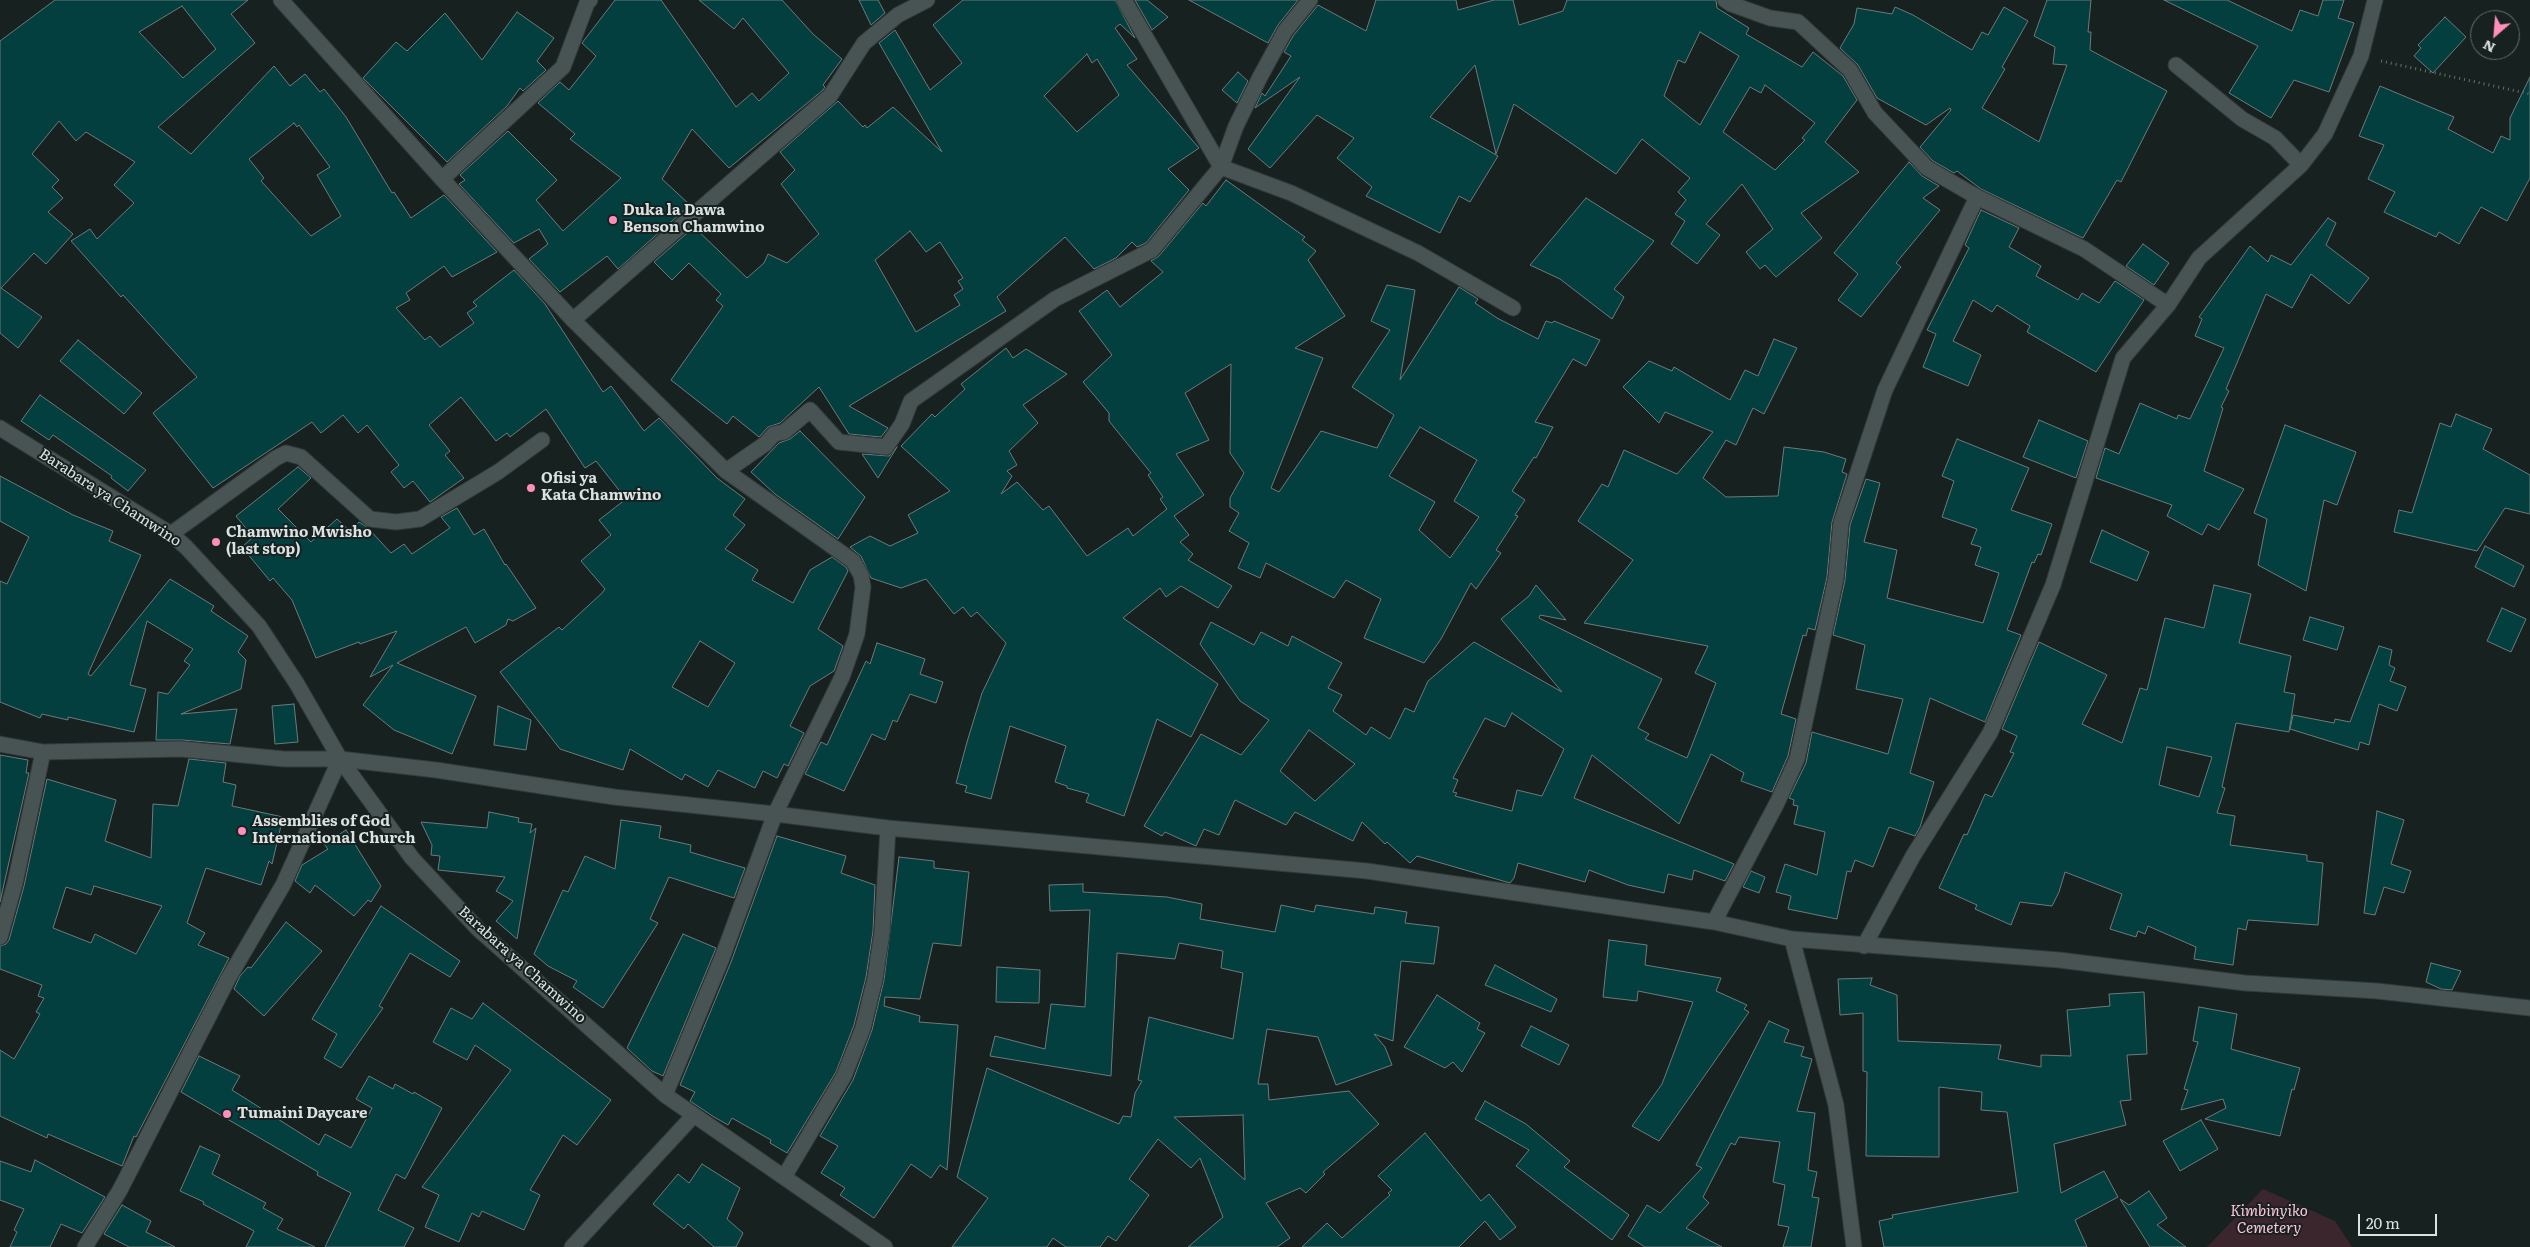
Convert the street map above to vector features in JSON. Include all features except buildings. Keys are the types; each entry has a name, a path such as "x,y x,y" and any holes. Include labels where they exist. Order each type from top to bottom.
{"street":[{"path":"281,0 442,179 573,320 726,471 853,562 861,575 864,587 857,634 842,677 775,814 722,958 665,1095"},
{"path":"442,179 563,66 586,3 590,0"},
{"path":"573,320 830,96 864,43 898,15 927,0"},
{"path":"1124,0 1221,167 1290,193 1418,253 1513,308"},
{"path":"726,471 765,444 774,434 784,432 810,410 839,442 886,447 902,424 911,401 1055,298 1152,250 1221,167 1236,126 1260,77 1285,31 1310,0"},
{"path":"1864,946 1913,856 1990,733 2053,585 2123,358 2168,305 2198,258 2301,165 2326,134 2361,56 2375,0"},
{"path":"1730,1 1770,18 1798,22 1850,70 1875,113 1928,168 1976,197 2084,248 2168,305"},
{"path":"2176,65 2242,119 2275,138 2301,165"},
{"path":"1714,922 1777,803 1796,758 1836,578 1841,523 1885,390 1976,197"},
{"name":"Barabara ya Chamwino","path":"0,428 171,534 186,547 259,626 297,684 340,759 412,858 478,930 665,1095 884,1247"},
{"path":"171,534 276,458 286,453 300,457 370,519 396,522 420,519 498,472 542,440"},
{"path":"0,744 43,752 181,750 284,759 340,759 436,770 614,797 888,828 1367,871 1714,922 1792,939 2059,960 2244,983 2377,991 2530,1008"},
{"path":"0,937 15,883 43,752"},
{"path":"85,1247 120,1190 228,979 283,885 340,759"},
{"path":"784,1177 844,1076 863,1028 875,979 882,932 888,828"},
{"path":"1792,939 1836,1106 1854,1247"},
{"path":"572,1247 694,1115"}],"path":[{"path":"2361,56 2530,94"}],"green space":[{"name":"Kimbinyiko Cemetery","path":"2263,1189 2335,1221 2352,1247 2207,1247"}],"place":[{"name":"Duka la Dawa Benson Chamwino","path":"613,220"},
{"name":"Ofisi ya Kata Chamwino","path":"531,488"},
{"name":"Chamwino Mwisho (last stop)","path":"216,542"},
{"name":"Assemblies of God International Church","path":"242,831"},
{"name":"Tumaini Daycare","path":"227,1114"}]}
